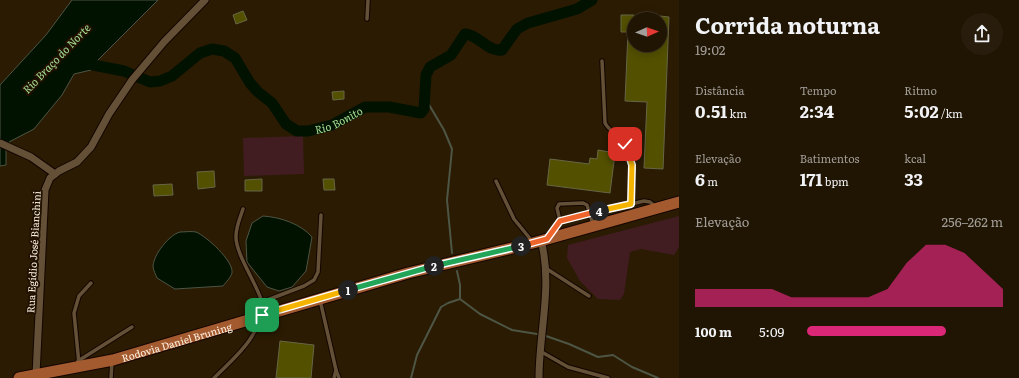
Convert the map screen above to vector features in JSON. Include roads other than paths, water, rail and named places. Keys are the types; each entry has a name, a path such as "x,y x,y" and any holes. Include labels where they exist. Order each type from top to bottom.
{"main road":[{"name":"Rodovia Daniel Bruning","path":"19,378 79,364 113,360 408,273 540,241 679,202"}],"street":[{"path":"0,143 31,157 55,174 77,162 91,147 109,114 132,80 164,42 205,0"},
{"name":"Rua Egídio José Bianchini","path":"36,375 45,190 50,178 55,174"},
{"path":"539,378 539,351 547,298 547,269 540,241"}],"lane":[{"path":"367,19 368,0"},
{"path":"602,61 605,123 608,129 625,144 630,155 632,165 631,204"},
{"path":"496,181 504,201 514,219 540,241 560,221 644,201 650,202 657,208"},
{"path":"560,221 557,208 559,204 586,204 593,226"},
{"path":"214,378 244,348 253,336 262,315 262,302 258,290 239,251 236,238 238,223 243,210"},
{"path":"262,302 304,286 314,280 318,272 321,215"},
{"path":"547,269 589,296"},
{"path":"91,284 78,296 74,313 79,364 132,327"},
{"path":"320,298 339,378"},
{"path":"539,351 568,367 608,378"},
{"path":"111,378 113,360"},
{"path":"334,378 336,370"}],"water":[{"name":"Rio Braço do Norte","path":"72,0 158,0 93,65 91,70 74,74 62,95 34,129 9,142 6,148 6,165 0,166 0,85 46,35"},
{"path":"263,216 290,222 302,228 312,237 306,271 292,287 279,291 267,287 247,262 246,241 252,223"},
{"path":"180,232 196,232 200,234 229,262 232,273 230,278 223,286 175,289 157,278 153,266 156,256 171,237"}],"waterway":[{"name":"Rio Bonito","path":"80,57 93,65 124,71 150,82 160,81 172,76 200,53 212,49 224,51 235,58 250,83 258,92 272,103 286,124 297,131 308,131 332,125 365,107 389,107 421,113 424,109 426,75 430,67 451,55 465,34 475,37 492,48 502,50 517,29 528,23 577,9 592,0"},
{"path":"424,101 428,103 444,130 452,149 447,200 452,253"},
{"path":"457,271 460,285 460,299"},
{"path":"460,299 480,314 512,330 537,334"},
{"path":"411,378 417,355 441,307 460,299"},
{"path":"546,336 598,357 613,355 632,367 658,378"}]}
